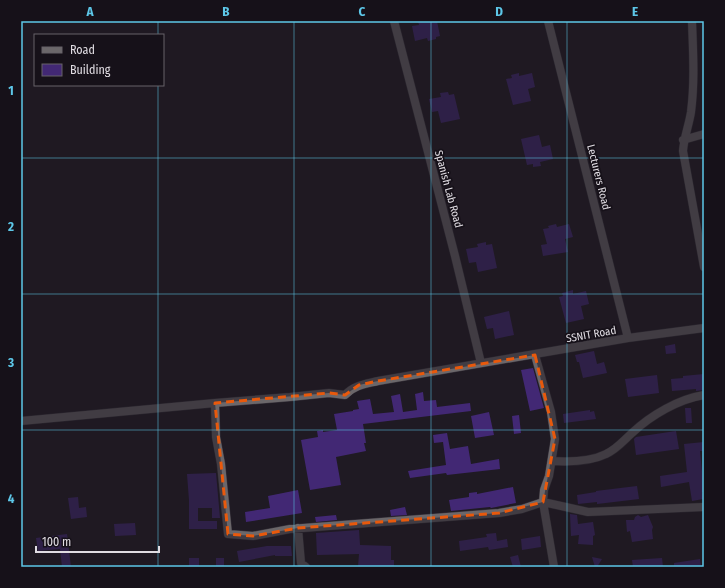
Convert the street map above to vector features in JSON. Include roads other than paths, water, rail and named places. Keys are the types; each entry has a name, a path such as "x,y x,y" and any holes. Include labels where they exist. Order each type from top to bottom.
{"street":[{"name":"Spanish Lab Road","path":"394,21 481,362"},
{"name":"Lecturers Road","path":"548,21 628,338"},
{"path":"692,21 694,74 691,113 684,140 684,156 704,267"},
{"path":"684,140 704,134"},
{"name":"SSNIT Road","path":"21,422 329,392 345,395 351,389 359,385 481,362 535,355 628,338 704,328"},
{"path":"535,355 551,412 555,439 550,476 544,490 543,502 554,567"},
{"path":"552,462 581,460 604,455 616,449 632,432 669,407 682,400 704,395"},
{"path":"215,403 216,437 221,464 228,534 253,536 298,528 499,513 522,509 543,502 588,512 704,507"},
{"path":"298,528 302,563 306,567"}]}
